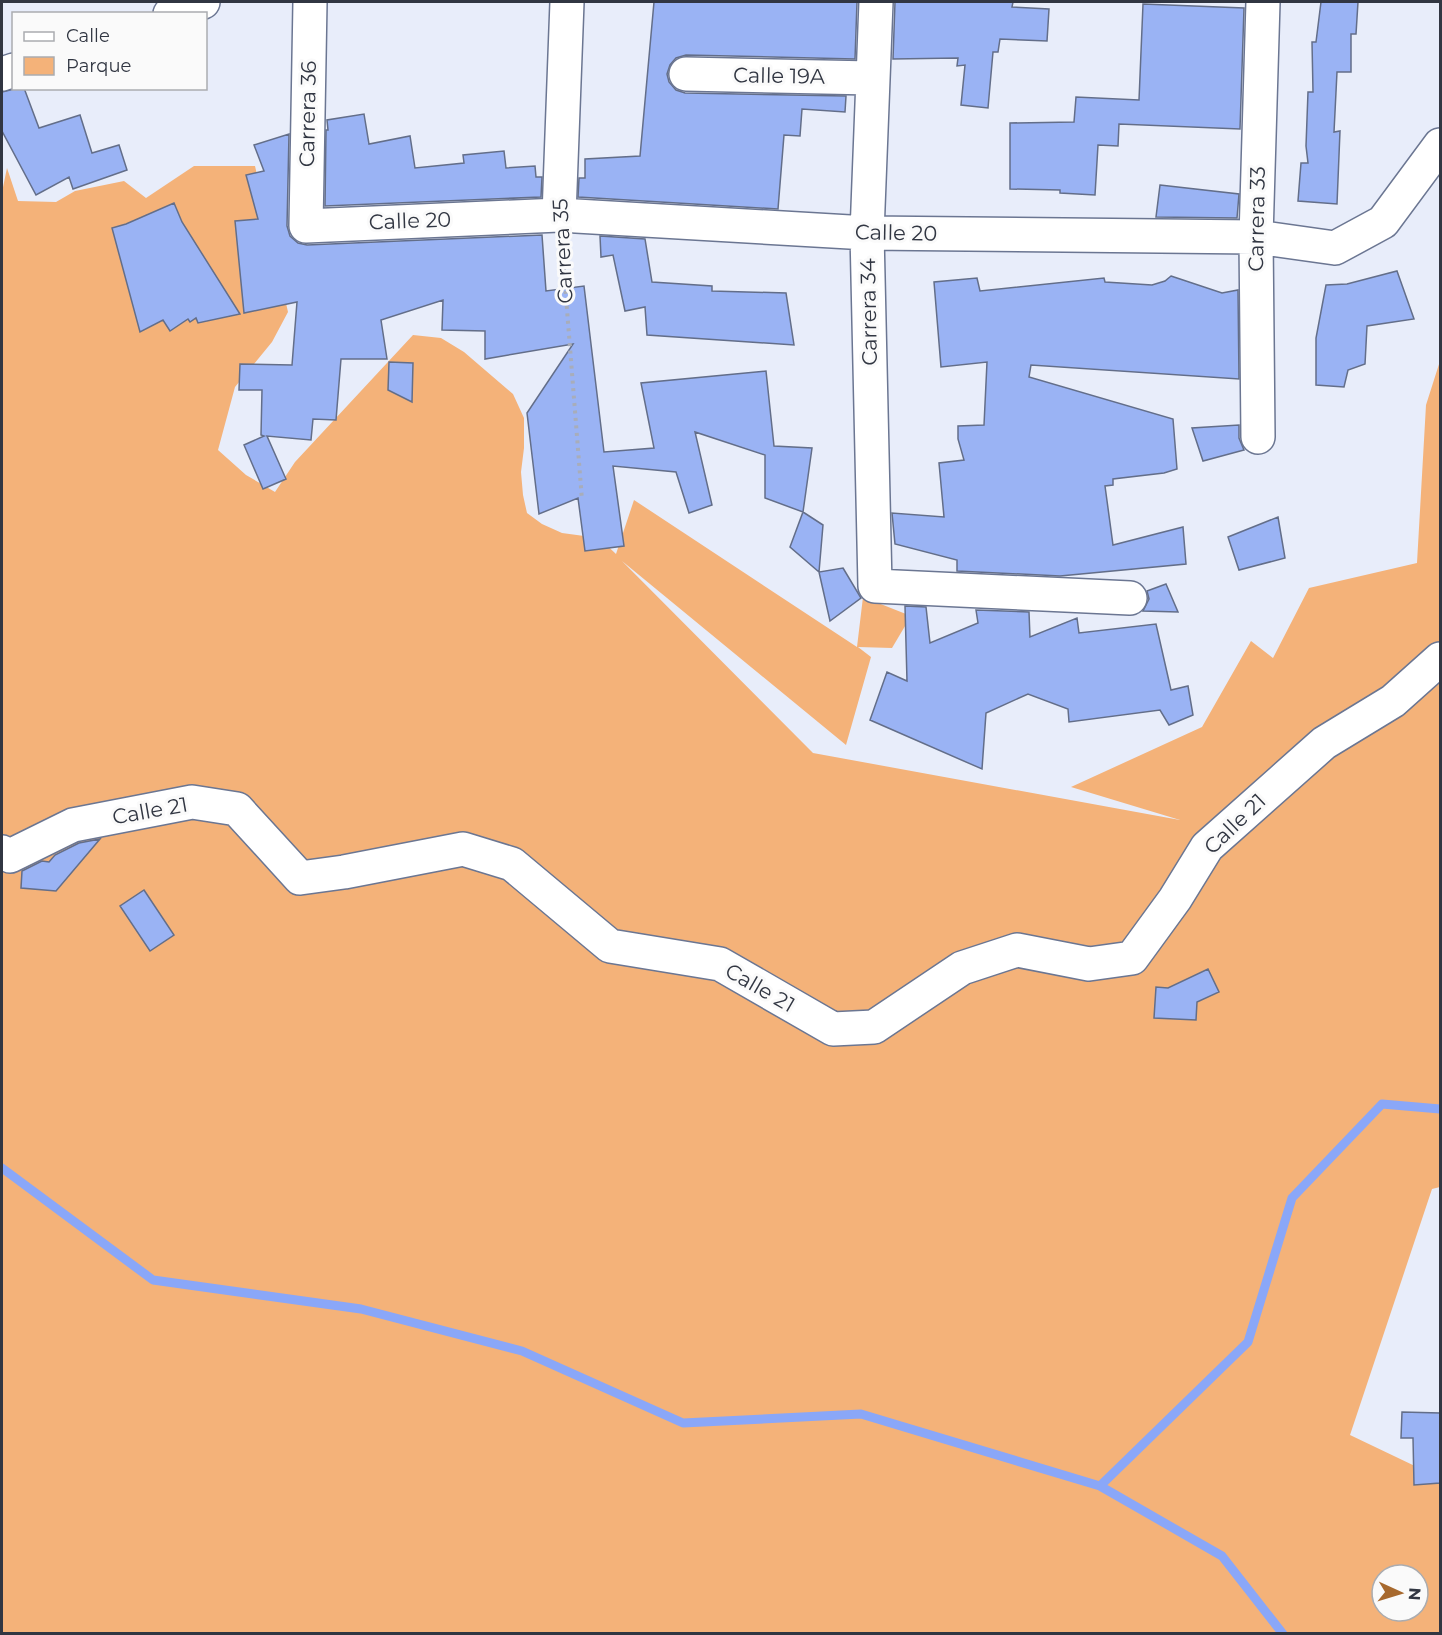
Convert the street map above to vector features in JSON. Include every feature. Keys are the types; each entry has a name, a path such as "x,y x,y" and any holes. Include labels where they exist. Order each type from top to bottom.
{"street":[{"path":"176,12 203,2"},
{"name":"Carrera 36","path":"306,226 310,2"},
{"name":"Carrera 35","path":"559,215 567,2"},
{"name":"Carrera 34","path":"876,2 867,233 875,586 1130,598"},
{"name":"Carrera 33","path":"1258,437 1256,237 1263,2"},
{"name":"Calle 19A","path":"686,74 872,78"},
{"name":"Calle 20","path":"306,226 559,215 867,233 1256,237 1335,248 1383,222 1440,145"},
{"name":"Calle 21","path":"2,852 10,856 73,825 192,802 237,809 300,878 463,849 512,864 610,946 720,964 832,1029 874,1028 962,968 1017,950 1089,964 1132,958 1175,899 1207,847 1324,743 1393,701 1440,659"}],"path":[{"name":"Carrera 35","path":"559,215 582,500"}],"green space":[{"path":"194,166 255,166 288,312 272,342 235,387 218,450 246,475 275,492 295,462 413,335 441,338 464,352 513,394 524,418 521,472 527,513 542,524 562,533 599,538 616,554 634,500 857,647 863,597 911,616 892,648 858,647 871,657 846,745 622,561 813,753 1180,820 1071,787 1202,727 1251,641 1273,658 1309,588 1417,563 1426,405 1440,361 1440,1187 1432,1189 1350,1435 1440,1478 1440,1633 2,1634 2,192 7,168 18,201 56,202 75,191 124,181 146,198"}],"building":[{"path":"654,2 857,2 855,59 686,55 676,58 670,65 667,74 669,82 676,90 685,93 846,96 845,112 802,109 800,136 784,135 778,209 578,197 579,178 585,178 585,159 640,156"},
{"path":"895,2 1013,2 1012,7 1049,9 1047,41 1000,39 998,52 993,52 988,108 961,105 965,65 957,66 958,58 893,59"},
{"path":"1321,2 1358,2 1356,34 1351,34 1351,72 1337,72 1334,132 1340,131 1337,204 1298,201 1301,163 1308,163 1306,146 1308,92 1313,92 1312,42 1316,42"},
{"path":"1143,4 1244,8 1240,129 1119,124 1118,146 1098,145 1095,195 1060,193 1060,190 1010,189 1010,123 1074,122 1076,97 1139,100"},
{"path":"25,90 39,128 80,115 92,153 119,145 127,170 73,189 69,177 36,195 2,131 2,92"},
{"path":"364,114 369,144 410,136 415,168 464,163 463,155 504,151 506,168 535,166 536,177 542,177 541,197 325,206 327,120"},
{"path":"289,134 287,226 290,236 298,243 307,245 542,235 546,291 584,286 604,452 654,448 641,383 766,371 774,446 812,448 803,512 765,498 765,455 695,432 712,505 689,513 676,472 613,466 624,546 585,551 578,498 539,514 527,413 573,344 485,359 485,331 442,330 443,300 381,320 387,359 341,359 336,420 313,419 311,440 267,436 286,479 263,489 244,445 264,436 261,435 262,390 239,390 240,364 292,365 297,302 244,313 235,221 258,219 246,175 264,171 254,145"},
{"path":"1160,185 1239,194 1237,218 1156,217"},
{"path":"174,203 182,222 240,314 198,323 196,318 190,322 188,319 170,331 163,320 140,332 112,228"},
{"path":"600,236 645,239 652,282 712,286 712,291 786,293 794,345 647,335 645,307 625,311 613,255 601,257"},
{"path":"1397,271 1414,319 1367,326 1365,364 1348,370 1344,387 1316,385 1316,338 1326,285 1347,284"},
{"path":"1171,276 1222,293 1238,290 1239,379 1031,365 1029,377 1173,419 1177,469 1164,473 1113,479 1113,485 1105,486 1113,545 1183,527 1186,564 1060,576 957,571 957,560 895,544 892,513 944,517 939,463 964,460 958,439 958,426 984,425 987,362 941,367 934,282 977,278 980,291 1104,278 1105,282 1152,285 1165,281"},
{"path":"389,362 413,363 412,402 388,390"},
{"path":"1239,425 1239,438 1244,450 1203,461 1192,428"},
{"path":"803,512 823,525 819,572 790,547"},
{"path":"1278,517 1285,558 1239,570 1228,537"},
{"path":"843,568 861,598 830,621 819,572"},
{"path":"1166,584 1178,612 1143,611 1149,599 1147,591"},
{"path":"905,606 926,607 930,643 978,623 976,610 1029,612 1030,637 1077,618 1079,633 1156,624 1171,690 1188,686 1193,715 1169,725 1160,710 1069,722 1068,709 1028,694 986,713 982,769 870,720 887,672 907,681"},
{"path":"100,839 56,891 21,888 22,871 42,861 49,862 55,855 79,843"},
{"path":"144,890 174,935 150,951 120,906"},
{"path":"1208,969 1219,992 1197,1002 1196,1020 1154,1018 1156,987 1168,988"},
{"path":"1402,1412 1440,1413 1440,1483 1414,1485 1413,1438 1401,1438"}],"waterway":[{"path":"2,1168 153,1280 361,1309 522,1351 683,1423 861,1414 1100,1486 1248,1342 1292,1198 1382,1104 1440,1109"},
{"path":"1100,1486 1222,1556 1283,1634"}]}
